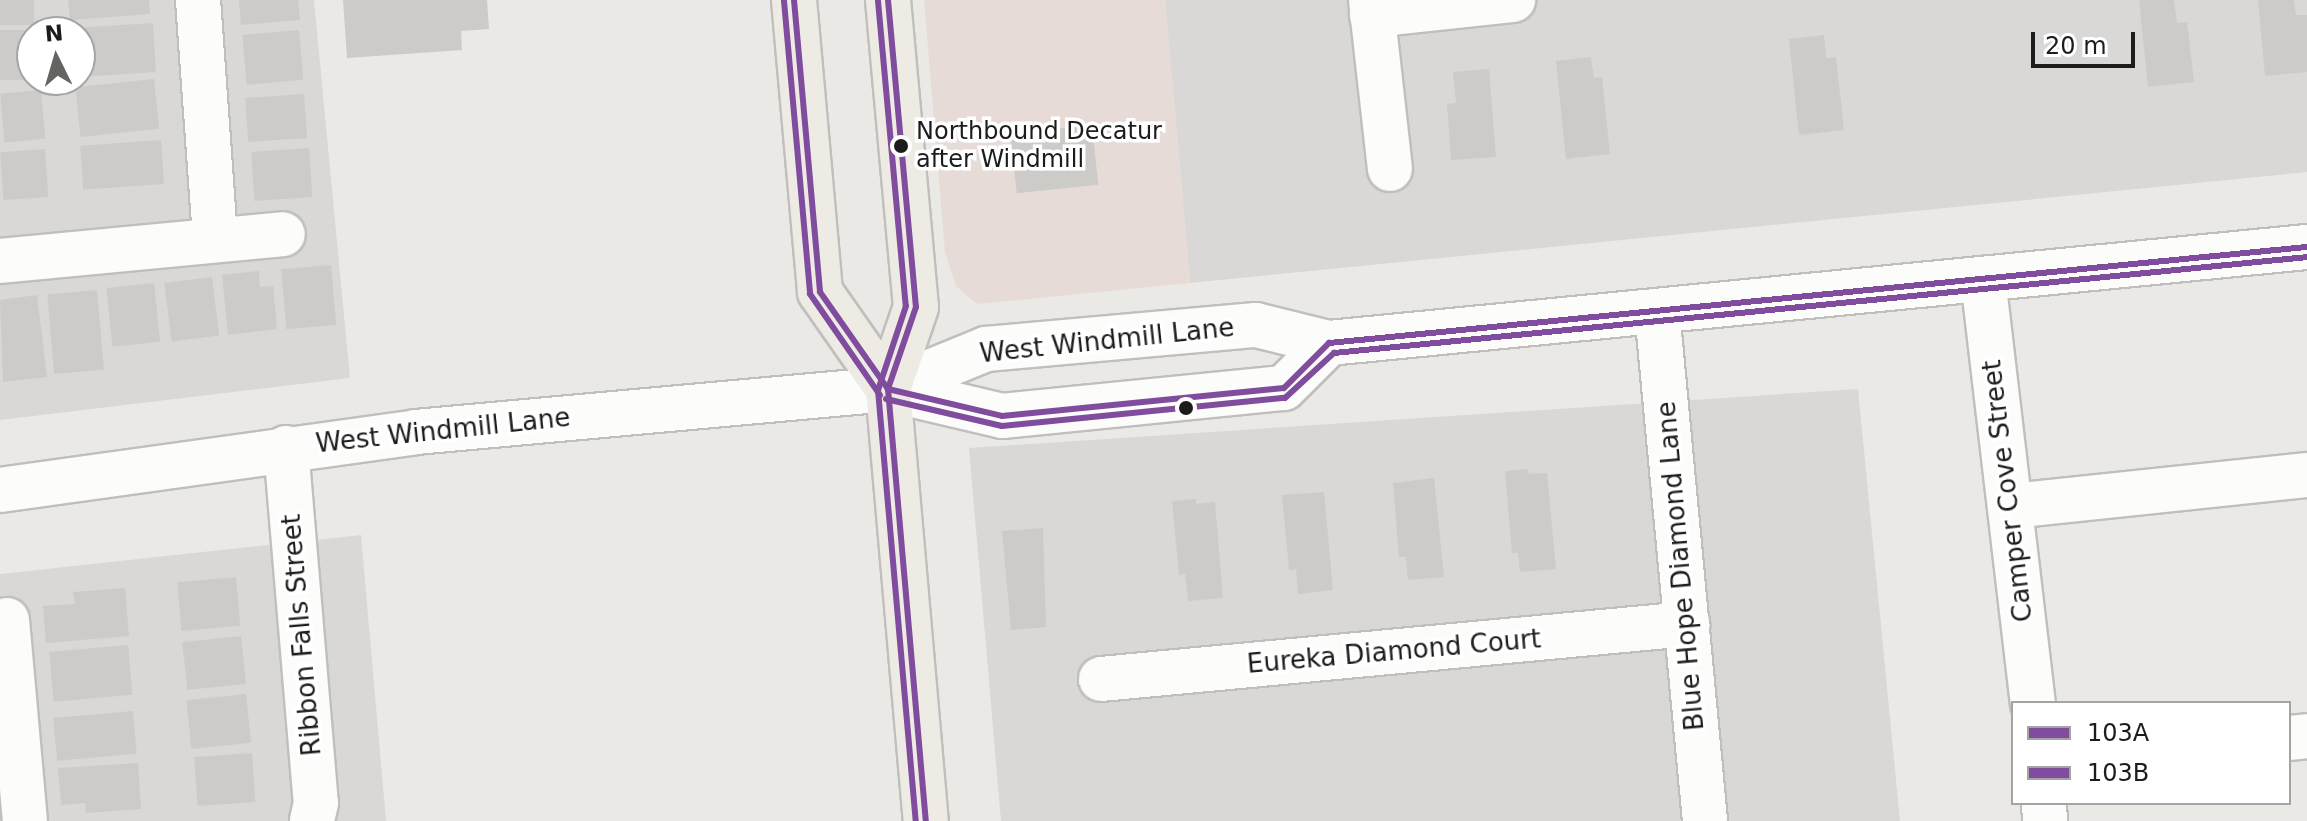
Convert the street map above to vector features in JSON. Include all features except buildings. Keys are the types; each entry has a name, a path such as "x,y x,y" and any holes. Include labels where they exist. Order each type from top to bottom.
{"main road":[{"path":"794,0 820,292 888,389"},
{"path":"888,0 916,307 888,389 926,821"}],"street":[{"path":"198,0 215,240"},
{"path":"1390,169 1371,8 1513,0"},
{"path":"0,261 283,234"},
{"name":"West Windmill Lane","path":"0,490 286,448 888,389 986,349 1256,325 1329,343 2307,247"},
{"name":"Camper Cove Street","path":"1983,279 2033,701"},
{"name":"Blue Hope Diamond Lane","path":"1657,311 1705,821"},
{"name":"West Windmill Lane","path":"888,389 1002,416 1284,388 1329,343"},
{"name":"Ribbon Falls Street","path":"286,448 316,803 312,821"},
{"path":"2011,506 2307,475"},
{"path":"7,620 25,821"},
{"name":"Eureka Diamond Court","path":"1101,679 1687,624"}],"shaded area":[{"path":"0,0 314,0 350,378 0,420"},
{"path":"924,0 1165,0 1190,283 977,304 956,286 945,253"},
{"path":"1165,0 2307,0 2307,172 1190,283"},
{"path":"1858,389 1900,821 1001,821 969,448"},
{"path":"361,535 386,821 0,821 0,574"}],"transit line":[{"name":"103A","path":"794,0 820,292 888,389"},
{"name":"103A","path":"888,0 916,307 888,389 926,821"},
{"name":"103B","path":"784,1 810,294 880,395"},
{"name":"103B","path":"878,1 906,306 878,390 916,821"},
{"name":"103A","path":"888,389 1002,416 1284,388 1329,343 2307,247"},
{"name":"103B","path":"886,399 1002,426 1285,398 1334,353 2307,257"}],"place":[{"name":"Northbound Decatur after Windmill","path":"901,146"}]}
